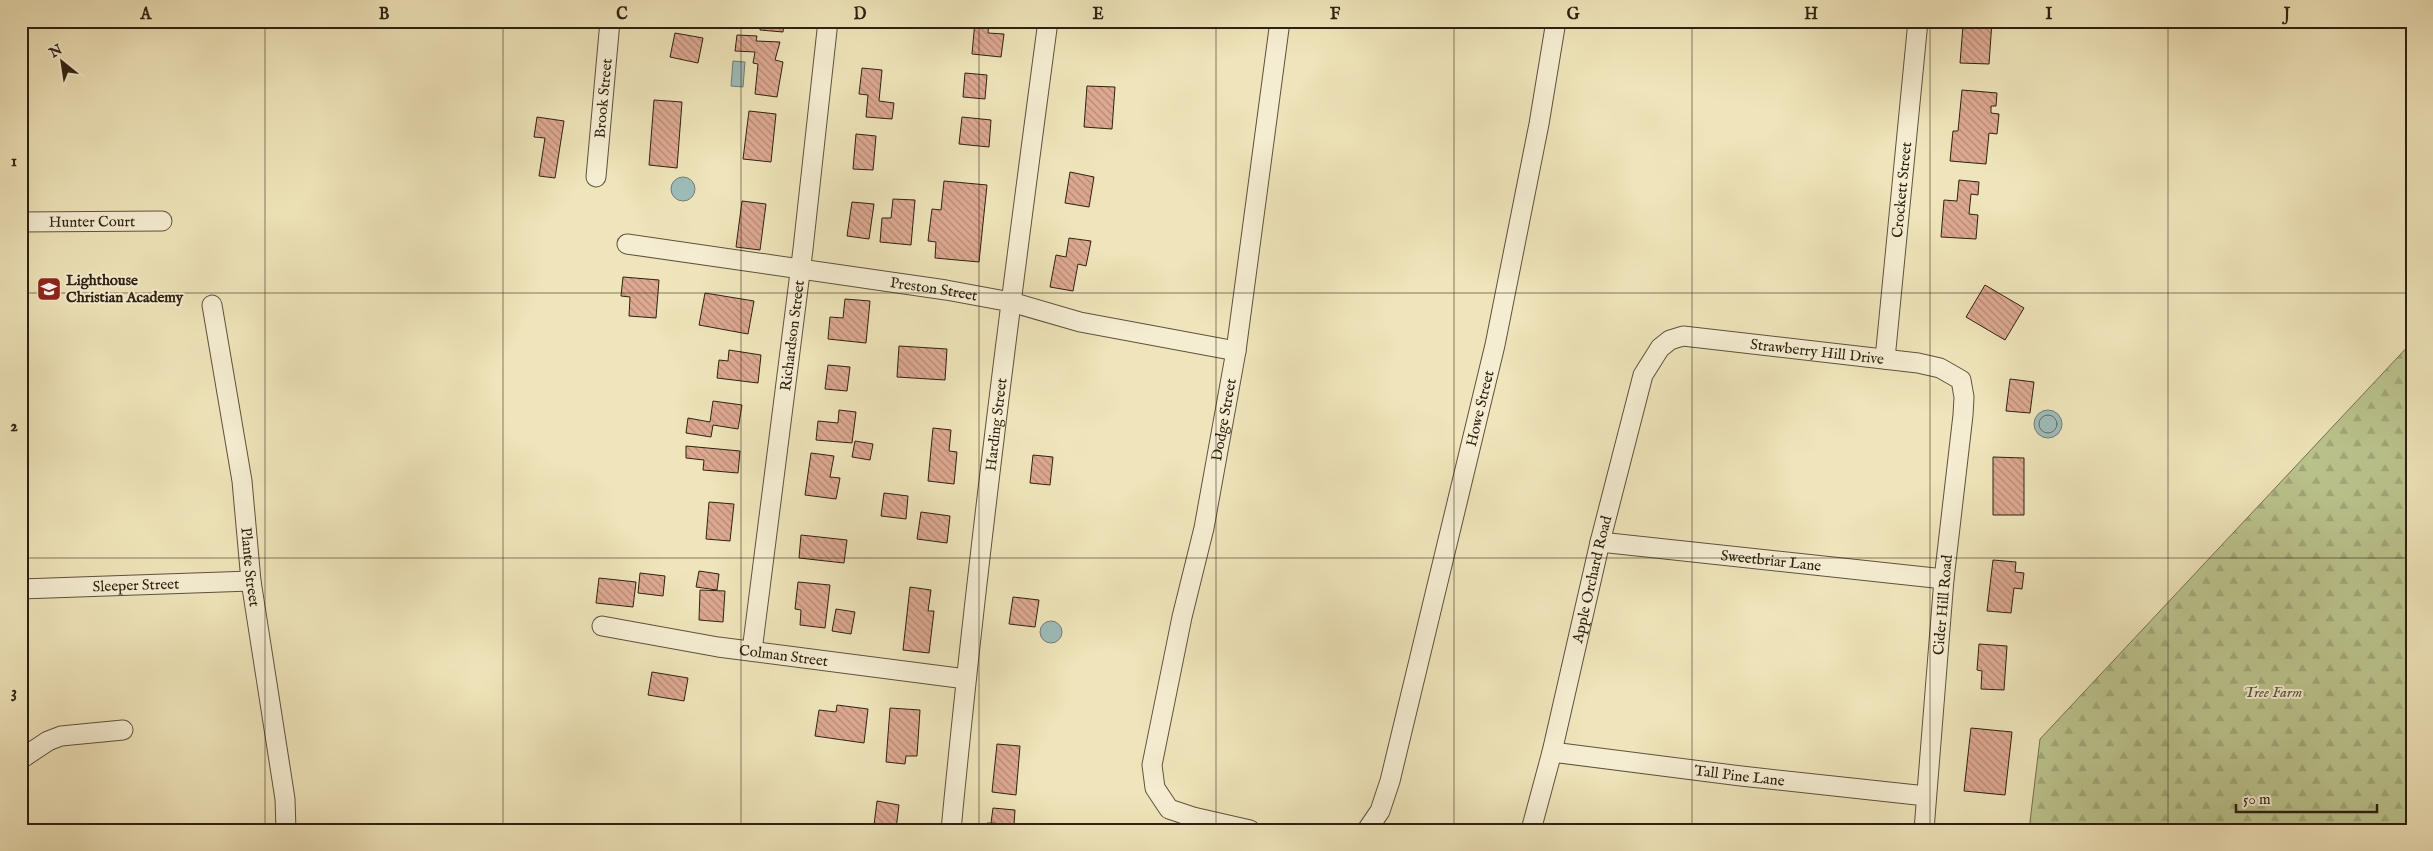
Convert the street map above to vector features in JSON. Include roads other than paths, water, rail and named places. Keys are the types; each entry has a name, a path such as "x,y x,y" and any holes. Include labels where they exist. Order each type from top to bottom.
{"street":[{"name":"Brook Street","path":"596,177 610,21"},
{"name":"Richardson Street","path":"752,651 800,270 828,21"},
{"name":"Harding Street","path":"951,830 966,679 1011,302 1048,21"},
{"name":"Dodge Street","path":"1250,830 1193,817 1169,809 1155,788 1152,765 1182,617 1204,528 1236,351 1280,21"},
{"name":"Howe Street","path":"1368,830 1380,811 1386,792 1495,345 1539,124 1556,21"},
{"name":"Crockett Street","path":"1885,359 1918,21"},
{"name":"Hunter Court","path":"21,222 162,220"},
{"name":"Preston Street","path":"627,244 946,290 1011,302 1080,322 1236,351"},
{"name":"Plante Street","path":"212,305 242,481 251,581 285,799 286,830"},
{"name":"Strawberry Hill Drive","path":"1670,340 1683,336 1885,359 1940,368 1961,380"},
{"name":"Apple Orchard Road","path":"1531,830 1552,752 1600,542 1644,375 1656,353 1670,340"},
{"name":"Cider Hill Road","path":"1924,830 1944,579 1963,415 1964,396 1961,380"},
{"name":"Sweetbriar Lane","path":"1600,542 1944,579"},
{"name":"Sleeper Street","path":"21,589 251,581"},
{"name":"Colman Street","path":"602,626 718,647 966,679"},
{"path":"21,759 48,741 61,736 123,730"},
{"name":"Tall Pine Lane","path":"1552,752 1741,776 1926,796"}],"water":[{"path":"733,61 745,62 743,87 731,86"},
{"path":"683,177 691,181 695,189 691,197 683,201 675,197 671,189 675,181"},
{"path":"2048,410 2058,414 2062,424 2058,434 2048,438 2038,434 2034,424 2038,414"},
{"path":"1051,621 1059,624 1062,632 1059,640 1051,643 1043,640 1040,632 1043,624"}],"place":[{"name":"Lighthouse Christian Academy","path":"49,289"}],"park label":[{"name":"Tree Farm","path":"2273,692"}]}
